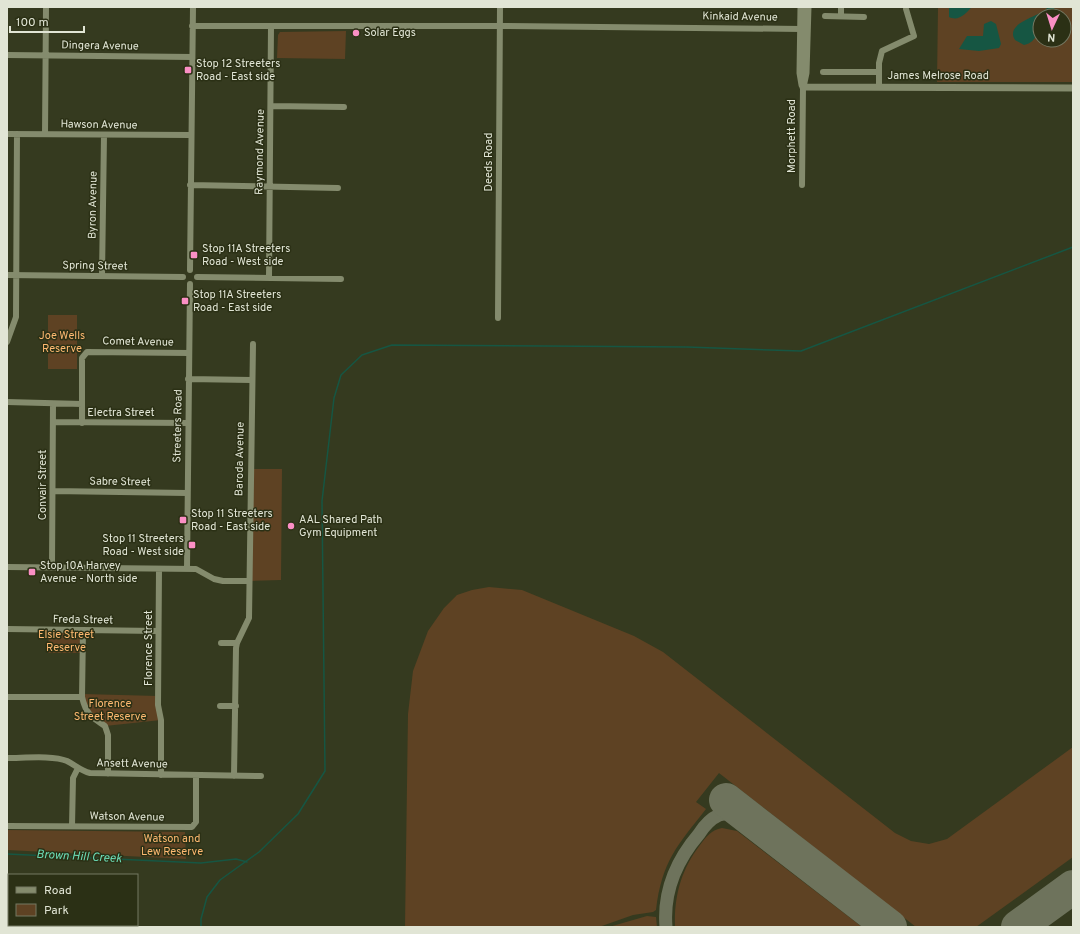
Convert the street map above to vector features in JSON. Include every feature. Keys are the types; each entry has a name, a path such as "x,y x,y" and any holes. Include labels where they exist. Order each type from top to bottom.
{"street":[{"path":"45,134 46,7"},
{"path":"190,270 192,7"},
{"name":"Deeds Road","path":"498,318 500,7"},
{"name":"Morphett Road","path":"801,7 804,29"},
{"name":"Morphett Road","path":"802,185 803,87 800,73 804,29 808,7"},
{"path":"841,7 841,15"},
{"path":"879,87 879,72 882,51 914,36 906,9"},
{"path":"825,16 841,15 864,17"},
{"name":"Kinkaid Avenue","path":"192,26 500,26 804,29"},
{"name":"Raymond Avenue","path":"269,278 271,26"},
{"name":"Dingera Avenue","path":"7,55 192,57"},
{"path":"823,72 879,72"},
{"name":"James Melrose Road","path":"803,87 1073,88"},
{"path":"271,106 344,107"},
{"name":"Hawson Avenue","path":"7,134 191,135"},
{"path":"7,342 16,317 15,275 17,134"},
{"name":"Byron Avenue","path":"102,276 104,135"},
{"path":"190,185 270,188 338,188"},
{"path":"190,270 195,272 197,277"},
{"path":"190,270 184,273 183,277 185,282 190,284 194,282 197,277"},
{"name":"Spring Street","path":"7,275 183,277"},
{"path":"197,277 342,279"},
{"name":"Streeters Road","path":"187,569 190,284"},
{"name":"Baroda Avenue","path":"234,776 237,643 249,618 251,380 253,344"},
{"name":"Comet Avenue","path":"82,423 82,358 87,352 189,353"},
{"path":"188,379 251,380"},
{"path":"7,402 82,404"},
{"name":"Convair Street","path":"52,567 53,404"},
{"name":"Electra Street","path":"53,422 188,424"},
{"name":"Sabre Street","path":"53,491 187,493"},
{"path":"7,567 159,570 187,569 196,570 214,579 223,581 249,581"},
{"name":"Florence Street","path":"159,570 158,705 161,720 161,775"},
{"name":"Freda Street","path":"7,629 158,631"},
{"path":"83,630 82,698 85,708 91,717 105,726 108,735 108,774"},
{"path":"221,642 237,643"},
{"path":"7,697 82,698"},
{"path":"220,706 236,706"},
{"name":"Ansett Avenue","path":"7,758 57,758 68,761 78,768 90,773 261,776"},
{"path":"72,826 73,778 78,768"},
{"name":"Watson Avenue","path":"7,826 192,828 196,822 196,775"}],"green space":[{"path":"938,7 1073,7 1073,82 937,82"},
{"path":"346,31 345,59 277,58 278,35 280,32"},
{"name":"Joe Wells Reserve","path":"48,315 77,315 77,369 48,369"},
{"path":"250,469 282,469 281,580 249,581"},
{"path":"489,587 522,590 634,636 663,652 895,833 911,841 929,844 947,839 1073,747 1073,857 976,927 916,927 719,773 696,802 706,809 672,855 662,879 656,910 653,912 633,915 599,927 405,927 408,714 413,671 428,631 444,608 457,595 472,590"},
{"name":"Elsie Street Reserve","path":"49,630 83,630 83,653 48,653"},
{"name":"Florence Street Reserve","path":"82,694 158,696 161,720 105,726 91,717"},
{"path":"722,828 737,831 862,927 675,927 677,894 683,874 693,854 707,836 715,830"},
{"name":"Watson and Lew Reserve","path":"7,830 185,832 186,859 7,850"},
{"path":"647,916 656,917 657,927 609,927"}],"shaded area":[{"path":"949,7 972,7 959,18 953,18 949,17"},
{"path":"1032,17 1032,41 1024,45 1015,40 1013,34 1019,24"},
{"path":"991,21 996,24 1001,44 999,48 979,51 959,49 967,36 983,36 984,24"}],"waterway":[{"path":"201,927 201,919 207,897 220,880 259,852 298,814 325,771 322,501 334,398 341,375 362,355 392,345 687,347 801,351 1073,247"},
{"name":"Brown Hill Creek","path":"7,854 201,863 236,859 247,862"}],"taxiway":[{"path":"666,927 667,901 673,877 684,855 703,828 713,819 723,814 734,814 749,818"}],"runway":[{"path":"726,800 890,927"},
{"path":"1018,927 1073,887"}],"place":[{"name":"Solar Eggs","path":"356,33"},
{"name":"Stop 12 Streeters Road - East side","path":"188,70"},
{"name":"Stop 11A Streeters Road - West side","path":"194,255"},
{"name":"Stop 11A Streeters Road - East side","path":"185,301"},
{"name":"Stop 11 Streeters Road - East side","path":"183,520"},
{"name":"AAL Shared Path Gym Equipment","path":"291,526"},
{"name":"Stop 11 Streeters Road - West side","path":"192,545"},
{"name":"Stop 10A Harvey Avenue - North side","path":"32,572"}]}
